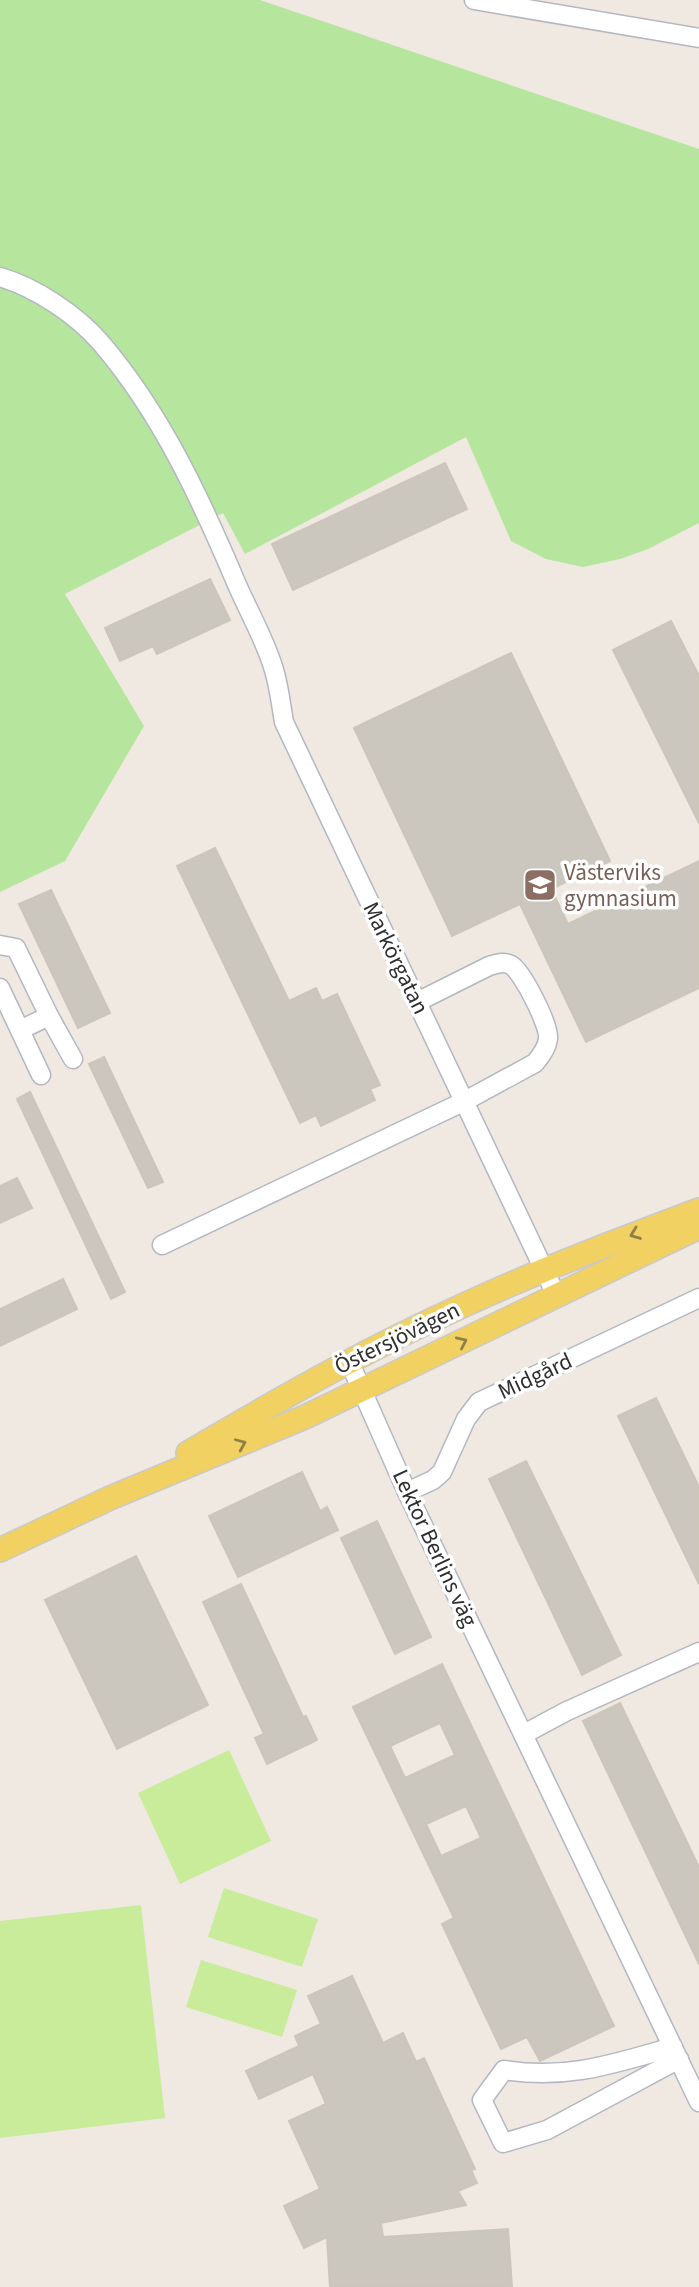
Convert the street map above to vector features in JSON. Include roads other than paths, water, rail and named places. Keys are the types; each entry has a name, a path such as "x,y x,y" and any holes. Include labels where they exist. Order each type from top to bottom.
{"main road":[{"name":"Östersjövägen","path":"110,1498 349,1361 446,1313 545,1270 699,1210"},
{"name":"Östersjövägen","path":"0,1550 110,1498 305,1417 699,1227"}],"street":[{"path":"474,0 699,38"},
{"name":"Markörgatan","path":"0,277 62,308 102,343 168,441 209,519 274,669 284,722 557,1297"},
{"path":"0,944 16,948 73,1059"},
{"path":"162,1245 465,1101 535,1063 543,1054 548,1038 547,1027 518,971 509,964 489,966 417,1002"},
{"path":"0,988 41,1075"},
{"path":"20,1030 49,1016"},
{"name":"Midgård","path":"407,1492 433,1480 442,1472 466,1419 479,1402 699,1298"},
{"name":"Lektor Berlins väg","path":"349,1361 407,1492 699,2102"},
{"path":"524,1734 567,1711 699,1652"},
{"path":"676,2053 547,2130 503,2143 482,2101 504,2070 530,2074 589,2071 676,2053"}],"place":[{"name":"Västerviks gymnasium","path":"540,885"}]}
